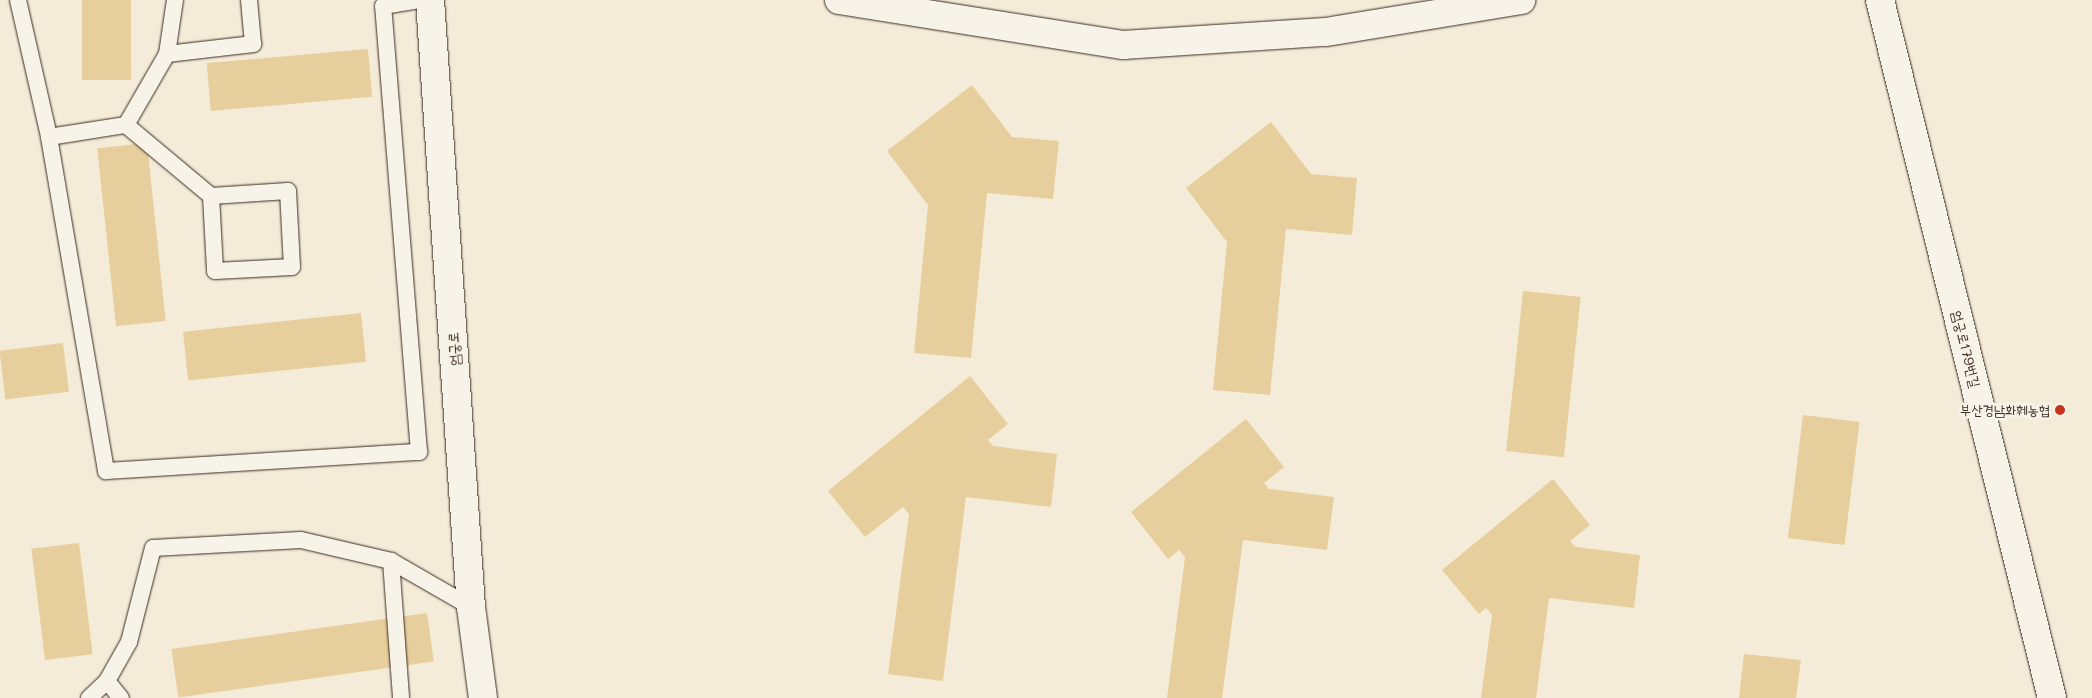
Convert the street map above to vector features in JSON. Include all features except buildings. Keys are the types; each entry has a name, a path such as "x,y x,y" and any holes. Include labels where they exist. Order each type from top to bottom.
{"street":[{"name":"엄궁로","path":"430,0 471,607 483,698"},
{"path":"839,0 1122,45 1326,32 1521,0"},
{"name":"엄궁로179번길","path":"1880,0 2052,698"}],"lane":[{"path":"18,0 49,137 106,471 419,452 383,3 420,0"},
{"path":"126,125 167,54 175,0"},
{"path":"167,54 253,44 249,0"},
{"path":"49,137 126,125 212,196 288,191 292,267 215,271 212,196"},
{"path":"89,698 107,681 129,642 153,548 301,540 391,561 471,607"},
{"path":"391,561 401,698"},
{"path":"107,681 121,698"}],"place":[{"name":"부산경남화훼농협","path":"2060,410"}]}
